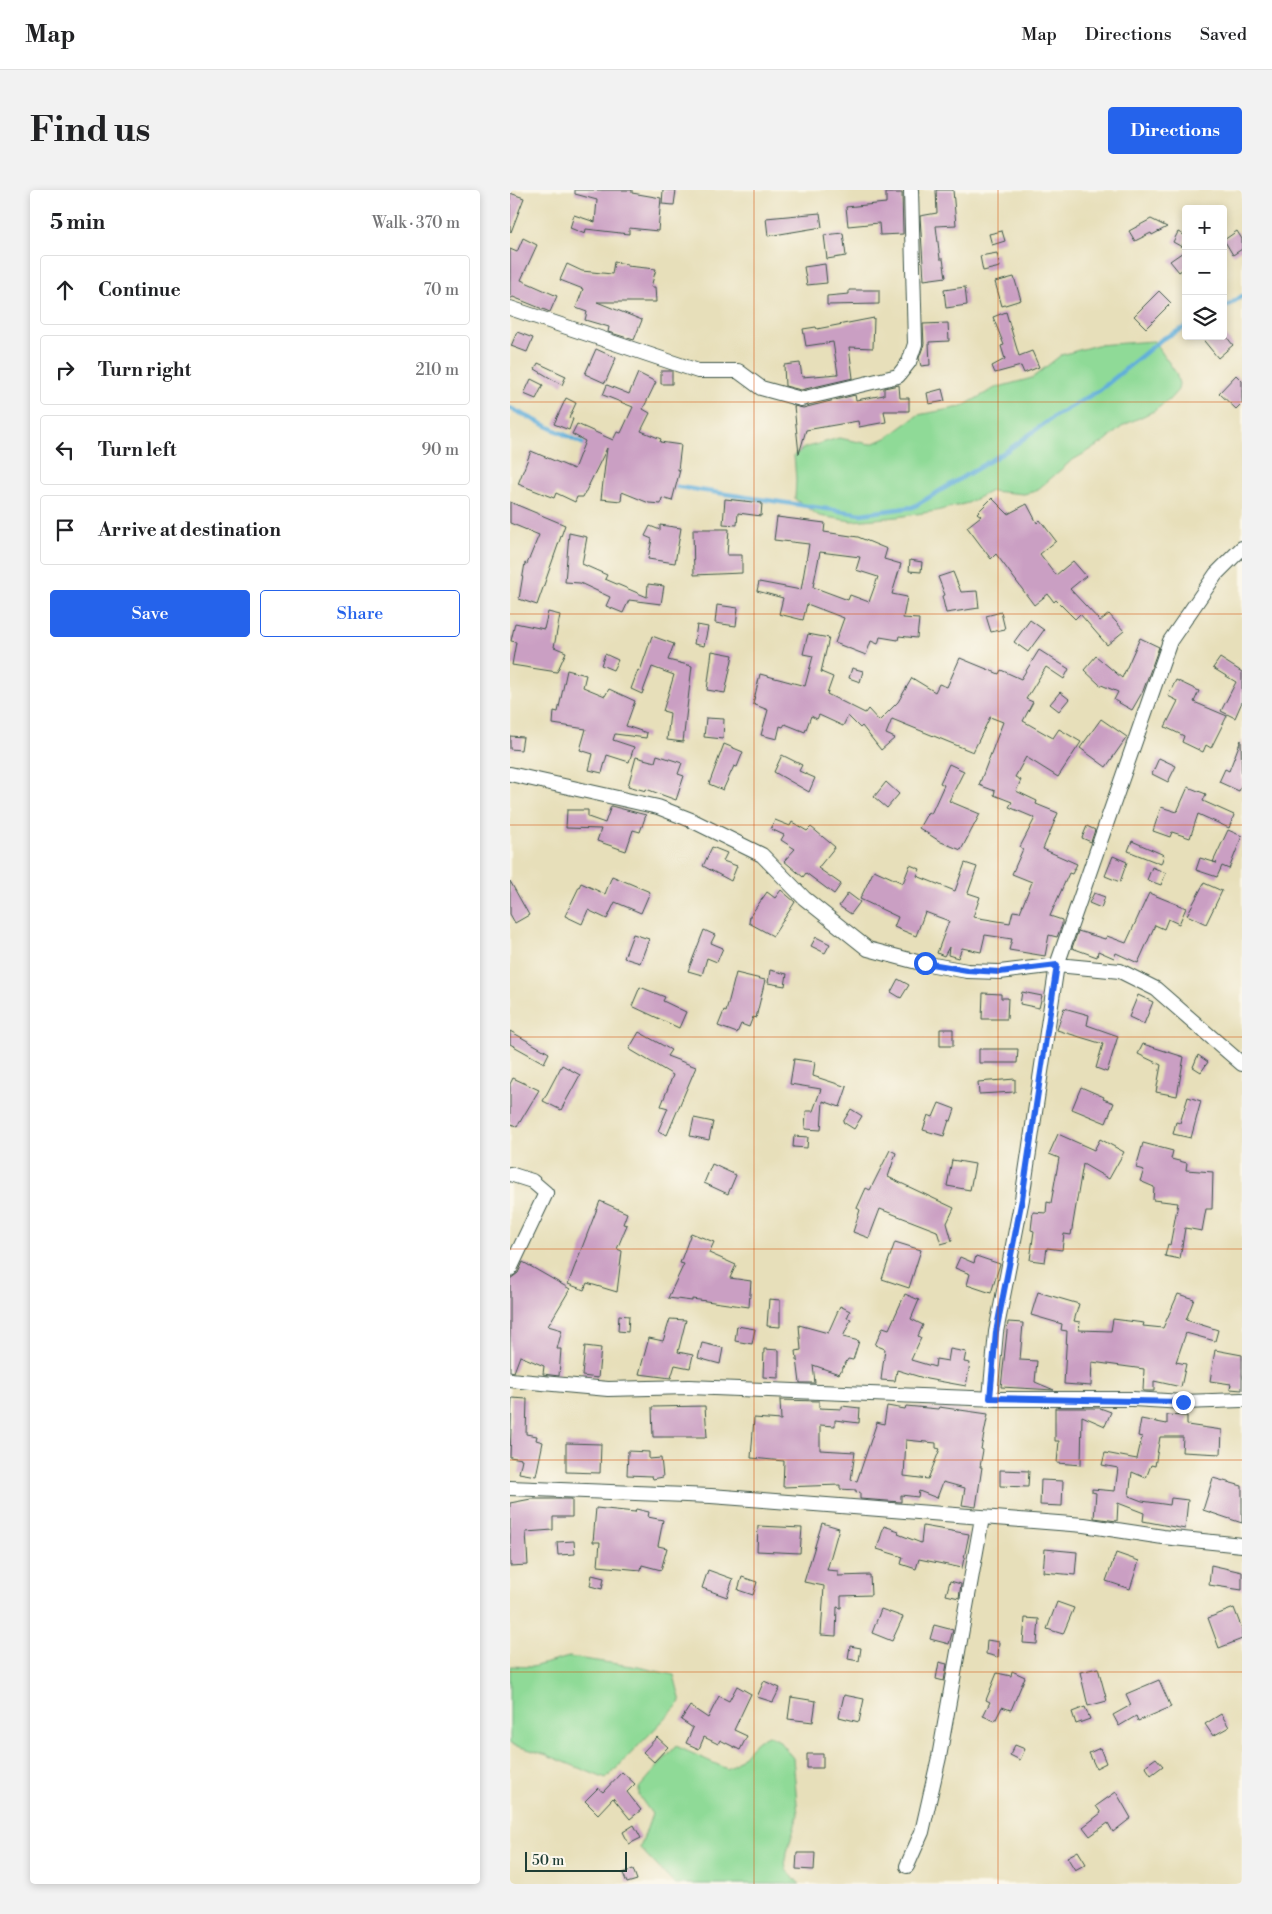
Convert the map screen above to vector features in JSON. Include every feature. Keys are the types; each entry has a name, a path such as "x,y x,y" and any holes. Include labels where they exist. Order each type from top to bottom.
{"street":[{"path":"510,308 698,371 738,371 761,388 801,399 898,376 909,362 915,344 911,190"},
{"path":"990,1398 996,1332 1022,1199 1057,965 1170,641 1216,574 1242,548"},
{"path":"510,774 658,807 709,829 762,855 804,898 868,949 917,962 967,970 1000,972 1057,965 1120,971 1156,989 1242,1064"},
{"path":"510,1174 532,1181 546,1193 510,1268"},
{"path":"510,1380 608,1389 718,1388 990,1398 1183,1402 1242,1400"},
{"path":"510,1488 711,1496 1084,1525 1242,1546"},
{"path":"907,1866 922,1832 939,1757 982,1518"}],"green space":[{"path":"1154,341 1176,373 1179,384 1178,390 1169,400 1154,411 1124,425 1104,442 1071,461 1036,491 1024,494 991,491 968,503 936,511 852,521 819,516 795,499 794,455 804,448 839,438 870,444 877,442 888,437 918,415 961,407 995,388 1032,378 1061,355 1097,345"},
{"path":"569,1657 638,1667 674,1675 681,1702 606,1779 547,1755 510,1744 510,1666 532,1667"},
{"path":"768,1735 778,1740 793,1758 798,1815 785,1859 786,1870 800,1884 674,1884 640,1848 652,1814 639,1796 639,1788 676,1746 727,1769 733,1766 756,1742"}],"building":[{"path":"575,190 632,190 632,193 661,198 658,231 629,228 629,234 586,229 585,234 570,228 574,215 595,222 597,200 575,194"},
{"path":"663,190 676,190 674,205 662,204"},
{"path":"936,190 953,190 956,225 936,226 940,259 943,259 946,277 924,280 920,216 937,213"},
{"path":"510,193 524,198 511,232 510,231"},
{"path":"886,193 902,193 903,234 880,235 879,223 848,226 846,207 886,203"},
{"path":"820,213 822,227 768,236 766,218"},
{"path":"1151,219 1167,227 1135,241 1129,231"},
{"path":"1002,231 1005,241 992,245 989,234"},
{"path":"1237,231 1242,239 1242,249 1233,255 1227,245 1227,238"},
{"path":"1178,232 1182,234 1182,247 1173,242"},
{"path":"843,233 846,256 827,259 824,235"},
{"path":"523,238 537,245 521,280 557,296 550,312 513,297 510,299 510,249 517,252"},
{"path":"997,253 1000,267 983,271 980,256"},
{"path":"1182,253 1182,270 1179,272 1170,261"},
{"path":"614,262 627,264 627,266 656,269 651,287 655,287 656,302 597,302 642,320 634,340 608,332 609,327 585,320 587,312 576,308 583,289 560,280 567,264 582,271 612,274"},
{"path":"825,264 827,283 807,285 804,267"},
{"path":"1014,277 1021,300 1002,306 995,282"},
{"path":"965,287 967,305 946,308 944,290"},
{"path":"849,290 879,290 879,304 827,305 827,296 849,294"},
{"path":"1159,291 1171,303 1146,328 1134,316"},
{"path":"1006,312 1019,356 1032,351 1039,367 1024,373 1021,366 995,373 992,366 1005,359 1001,346 1004,345 993,317"},
{"path":"874,318 873,348 849,347 853,378 801,390 785,386 784,365 800,363 802,377 838,374 833,342 806,346 803,329 816,327 817,329"},
{"path":"948,323 949,341 929,342 930,365 921,366 919,358 924,344 923,324"},
{"path":"517,332 533,338 527,352 511,346"},
{"path":"1227,337 1233,345 1218,358 1203,340 1227,340"},
{"path":"596,349 616,358 605,383 585,374"},
{"path":"538,363 566,376 562,385 535,369"},
{"path":"661,371 672,371 672,384 661,384"},
{"path":"638,373 656,382 643,409 650,413 641,431 661,439 660,442 681,445 678,470 680,470 672,501 662,498 661,504 649,503 622,492 621,501 601,499 607,448 583,497 577,497 575,502 556,493 554,498 518,484 531,451 574,469 585,441 572,434 577,424 613,440 617,432 621,433 633,407 603,395 607,385 629,394"},
{"path":"1236,375 1242,381 1242,403 1236,409 1219,393"},
{"path":"531,379 543,385 536,399 524,394"},
{"path":"899,385 900,398 909,398 909,411 884,411 886,422 859,427 858,421 806,430 799,454 794,406 803,408 855,395 856,400 884,395 884,388"},
{"path":"942,389 945,401 929,404 927,393"},
{"path":"566,398 576,403 569,418 573,419 569,430 554,424"},
{"path":"992,498 1008,514 1027,504 1037,523 1040,520 1056,541 1040,554 1056,575 1073,561 1086,576 1070,589 1100,621 1109,614 1124,631 1107,645 1080,614 1075,619 1056,600 1054,602 1048,594 1034,605 996,554 991,559 967,527 981,516 977,513"},
{"path":"725,499 762,503 761,516 738,513 737,525 723,524"},
{"path":"510,502 565,525 537,605 519,599 525,563 527,564 539,535 510,523"},
{"path":"777,517 825,523 824,532 858,537 887,549 884,559 901,564 892,594 907,597 903,618 919,619 917,638 899,636 898,640 880,637 878,644 871,641 866,655 835,643 844,618 807,604 803,620 779,614 783,598 757,591 759,582 801,590 809,544 774,540","holes":["820,552 860,557 856,570 878,577 869,602 850,595 848,600 813,587"]},
{"path":"660,525 681,528 675,563 648,559 652,539 645,536 650,526 660,530"},
{"path":"693,529 729,529 727,555 742,555 742,573 694,575"},
{"path":"569,533 587,537 582,564 607,575 605,579 647,597 648,584 664,586 661,604 629,600 623,613 606,606 610,597 580,583 565,582"},
{"path":"910,560 922,562 921,572 909,571"},
{"path":"953,572 961,592 977,591 979,608 946,613 942,596 945,595 938,577"},
{"path":"717,605 738,608 736,626 715,623"},
{"path":"548,612 560,615 554,647 566,652 557,672 512,665 516,642 511,641 515,623 544,629"},
{"path":"1001,612 1005,629 991,632 986,616"},
{"path":"1030,620 1044,630 1028,652 1014,642"},
{"path":"697,625 708,627 704,646 694,644"},
{"path":"808,634 829,638 821,672 833,677 827,694 865,713 868,709 879,721 898,702 912,678 935,692 939,684 947,687 960,658 999,674 1001,670 1021,679 1039,650 1069,669 1064,679 1046,667 1026,699 1033,702 1023,721 1053,738 1059,729 1081,742 1058,777 1026,757 1015,777 1021,780 1016,791 1037,801 1036,804 1058,813 1043,849 1077,864 1072,874 1069,873 1050,916 1062,920 1062,925 1057,937 1049,935 1045,956 1009,950 1012,939 985,935 981,952 962,948 958,958 948,955 949,947 944,956 937,953 949,921 925,912 916,936 894,927 898,917 860,899 874,870 903,883 910,865 920,869 917,876 955,891 965,863 977,867 968,893 980,897 973,917 1010,923 1013,911 1020,912 1032,882 1012,874 1023,849 1020,847 1035,818 1009,807 1012,802 994,795 995,791 979,785 1003,722 990,717 973,752 892,719 886,734 895,738 881,750 862,726 860,728 848,716 843,726 819,715 817,719 811,716 805,732 785,724 783,727 780,726 777,739 761,735 768,710 753,704 760,674 805,686 813,656 803,654"},
{"path":"652,636 674,644 668,660 692,666 683,742 667,740 670,713 663,711 674,675 652,667 642,694 631,689 638,670 640,671"},
{"path":"1140,638 1159,647 1143,691 1132,710 1114,700 1118,692 1099,684 1084,670 1096,656 1122,678"},
{"path":"712,651 733,655 725,693 707,690"},
{"path":"605,654 618,660 613,670 601,665"},
{"path":"1220,658 1242,672 1242,702 1235,718 1221,711 1236,682 1213,668"},
{"path":"852,668 863,671 860,682 849,678"},
{"path":"567,670 586,675 583,687 605,696 609,689 635,701 626,726 647,733 646,738 615,734 613,740 634,747 629,762 607,755 602,773 589,770 593,754 580,750 586,729 553,724 554,711 558,712"},
{"path":"1176,680 1199,691 1194,702 1227,716 1211,748 1206,745 1203,752 1182,742 1184,736 1165,727 1178,701 1168,696"},
{"path":"1060,692 1069,699 1059,711 1050,704"},
{"path":"706,718 724,719 723,739 704,737"},
{"path":"1101,719 1127,737 1106,767 1080,748"},
{"path":"510,736 523,737 521,750 510,749"},
{"path":"1241,740 1242,784 1239,791 1219,782 1225,769 1229,771"},
{"path":"724,744 743,752 737,767 734,766 723,790 709,784"},
{"path":"657,755 682,763 678,774 684,776 676,800 646,789 646,791 628,786 636,757 655,762"},
{"path":"782,755 802,765 799,771 815,778 809,792 774,772"},
{"path":"1159,758 1176,766 1168,782 1152,774"},
{"path":"949,764 964,771 949,801 980,814 961,850 941,842 919,828 928,812 931,814 944,785 940,783"},
{"path":"886,782 899,794 887,808 874,797"},
{"path":"1188,787 1206,794 1203,801 1234,815 1229,828 1198,814 1190,838 1172,832 1170,837 1153,831 1161,807 1177,812"},
{"path":"611,806 646,815 640,832 633,830 626,851 597,841 601,829 566,828 567,810 588,810 588,817 605,823"},
{"path":"775,820 790,826 792,822 807,831 811,827 835,847 818,868 841,884 834,894 806,873 803,877 784,861 795,849 781,840 784,835 771,829"},
{"path":"1087,826 1095,830 1091,842 1082,838"},
{"path":"1228,830 1242,836 1229,869 1222,866 1217,877 1196,870 1200,858 1213,862"},
{"path":"1132,841 1164,855 1161,864 1128,851"},
{"path":"712,847 727,853 723,861 737,866 731,881 703,866"},
{"path":"1113,856 1127,862 1120,882 1105,876"},
{"path":"1152,867 1166,873 1161,885 1147,880"},
{"path":"612,876 650,892 641,913 615,902 607,919 588,910 582,924 565,916 581,883 605,894"},
{"path":"510,881 529,915 515,923 510,914"},
{"path":"1204,883 1222,891 1206,924 1187,915"},
{"path":"781,890 795,902 773,936 749,923 750,916 767,892 775,898"},
{"path":"848,893 860,902 851,914 839,906"},
{"path":"1094,893 1105,897 1101,908 1089,903"},
{"path":"1149,893 1186,908 1179,924 1168,919 1164,929 1155,925 1138,963 1116,953 1114,958 1098,951 1097,957 1072,948 1078,931 1105,939 1107,936 1126,943"},
{"path":"704,930 715,935 711,943 723,948 717,962 707,958 702,975 688,971"},
{"path":"633,934 649,939 640,963 624,958"},
{"path":"816,937 830,944 825,953 811,946"},
{"path":"770,970 787,974 785,986 768,983"},
{"path":"736,973 765,980 756,1018 753,1017 749,1027 741,1024 737,1033 718,1026 724,1011 726,1012"},
{"path":"898,979 909,985 901,998 891,992"},
{"path":"640,987 665,997 663,1001 686,1012 679,1028 632,1006"},
{"path":"1022,992 1042,996 1039,1008 1020,1004"},
{"path":"983,993 1001,994 1001,998 1008,998 1007,1019 982,1019"},
{"path":"1138,995 1153,1002 1144,1024 1129,1017"},
{"path":"1064,1008 1089,1015 1087,1025 1118,1036 1107,1072 1096,1068 1103,1044 1057,1030"},
{"path":"940,1029 953,1029 953,1046 940,1046"},
{"path":"510,1031 549,1053 544,1063 510,1044"},
{"path":"639,1032 671,1050 667,1056 696,1067 667,1135 658,1131 668,1108 661,1106 673,1075 629,1049"},
{"path":"1143,1044 1184,1057 1177,1096 1156,1092 1161,1065 1138,1054"},
{"path":"979,1049 1018,1049 1017,1063 979,1063"},
{"path":"1198,1055 1208,1062 1201,1072 1193,1067"},
{"path":"794,1059 815,1062 813,1076 847,1087 840,1107 823,1101 821,1130 805,1129 806,1111 813,1111 821,1089 790,1084"},
{"path":"562,1065 580,1075 561,1110 543,1101"},
{"path":"513,1078 539,1090 517,1127 510,1123 510,1084"},
{"path":"1015,1079 1015,1092 979,1094 978,1082"},
{"path":"1081,1087 1114,1103 1106,1123 1072,1109"},
{"path":"1188,1097 1201,1101 1191,1138 1173,1134 1176,1122 1180,1123"},
{"path":"939,1103 955,1109 944,1136 923,1130 928,1115 933,1117"},
{"path":"851,1109 862,1116 854,1129 843,1122"},
{"path":"694,1118 713,1122 709,1140 690,1136"},
{"path":"1058,1134 1094,1150 1100,1139 1124,1152 1109,1179 1083,1164 1071,1235 1064,1234 1062,1250 1047,1248 1045,1262 1030,1260 1034,1231 1031,1230 1033,1212 1046,1213 1047,1202 1051,1203 1059,1158 1049,1154"},
{"path":"794,1136 808,1137 807,1148 793,1147"},
{"path":"1143,1143 1173,1151 1171,1159 1187,1163 1186,1170 1213,1172 1212,1209 1206,1209 1202,1231 1185,1228 1180,1259 1165,1256 1168,1244 1170,1245 1178,1203 1153,1200 1154,1187 1140,1181 1144,1170 1136,1168"},
{"path":"890,1150 896,1153 888,1177 954,1208 947,1223 952,1241 941,1244 937,1231 880,1209 869,1238 853,1232 860,1210 857,1208 866,1188 870,1190"},
{"path":"952,1160 975,1164 970,1190 947,1186"},
{"path":"712,1164 736,1175 728,1194 704,1183"},
{"path":"600,1201 627,1213 623,1224 627,1225 617,1249 622,1251 617,1292 587,1283 584,1290 568,1284"},
{"path":"691,1233 714,1242 709,1253 736,1265 730,1278 751,1281 749,1307 692,1299 692,1301 668,1298 684,1264 680,1263"},
{"path":"895,1242 921,1250 909,1288 882,1279"},
{"path":"976,1256 1000,1264 991,1293 967,1285 970,1274 955,1268 960,1257 974,1263"},
{"path":"523,1262 570,1289 548,1326 562,1330 557,1349 561,1349 559,1376 543,1374 544,1366 520,1356 514,1372 510,1371 510,1279 518,1273"},
{"path":"1038,1292 1079,1304 1074,1321 1080,1322 1079,1330 1111,1331 1113,1319 1144,1323 1143,1326 1163,1328 1178,1294 1194,1299 1186,1320 1218,1330 1215,1341 1186,1333 1176,1362 1186,1364 1181,1387 1154,1381 1154,1391 1143,1391 1144,1369 1092,1362 1091,1386 1064,1384 1067,1331 1061,1330 1062,1324 1031,1315"},
{"path":"905,1294 919,1300 911,1319 923,1325 918,1336 921,1338 911,1360 935,1367 936,1359 948,1361 950,1349 966,1352 964,1362 970,1363 966,1386 927,1379 897,1370 895,1381 881,1380 885,1349 875,1345 883,1327 889,1329"},
{"path":"769,1299 780,1300 780,1327 767,1326"},
{"path":"840,1306 850,1311 847,1318 851,1319 843,1337 859,1341 853,1360 848,1359 839,1374 813,1365 815,1383 800,1383 796,1351 801,1350 799,1325 828,1333"},
{"path":"619,1315 629,1316 628,1332 618,1331"},
{"path":"670,1319 686,1320 678,1352 693,1355 690,1368 675,1365 671,1378 639,1374 649,1338 663,1341"},
{"path":"1008,1322 1023,1323 1020,1360 1037,1361 1035,1382 1054,1390 1001,1387"},
{"path":"737,1326 755,1329 752,1344 735,1341"},
{"path":"702,1343 723,1348 720,1364 698,1358"},
{"path":"585,1346 601,1348 598,1378 582,1376"},
{"path":"764,1349 779,1350 779,1378 763,1377"},
{"path":"1215,1350 1242,1355 1242,1390 1230,1389 1231,1384 1210,1381"},
{"path":"512,1398 527,1399 526,1434 537,1436 536,1440 543,1442 536,1476 519,1473 522,1459 510,1457"},
{"path":"780,1400 819,1401 819,1408 842,1409 842,1406 860,1408 859,1423 835,1420 835,1426 820,1425 820,1450 855,1452 851,1480 857,1481 877,1422 884,1424 887,1406 905,1409 906,1406 938,1409 939,1407 988,1414 981,1449 983,1450 980,1467 982,1467 976,1507 962,1505 965,1488 943,1482 937,1498 919,1491 918,1497 901,1495 901,1502 860,1499 860,1492 856,1493 856,1490 840,1489 840,1485 783,1487 784,1461 751,1458 754,1418 781,1420","holes":["906,1440 936,1443 936,1448 940,1449 928,1479 904,1476"]},
{"path":"705,1406 707,1437 653,1437 652,1407"},
{"path":"1055,1408 1100,1408 1111,1412 1105,1426 1082,1416 1081,1465 1057,1463 1059,1441 1055,1441"},
{"path":"1167,1415 1187,1416 1187,1425 1222,1430 1221,1454 1182,1452 1183,1437 1160,1437 1155,1466 1151,1465 1146,1478 1132,1472 1129,1496 1142,1501 1170,1505 1171,1498 1188,1500 1185,1529 1143,1521 1144,1513 1118,1503 1117,1521 1094,1518 1096,1493 1092,1492 1092,1489 1115,1491 1118,1468 1102,1465 1105,1453 1137,1459 1142,1437 1138,1436 1141,1419 1167,1424"},
{"path":"566,1443 601,1444 600,1473 566,1472"},
{"path":"628,1451 649,1452 649,1459 661,1458 663,1477 653,1479 652,1476 627,1475"},
{"path":"1000,1470 1029,1471 1028,1487 1000,1486"},
{"path":"1213,1478 1242,1486 1242,1523 1203,1510"},
{"path":"1041,1480 1063,1481 1062,1506 1040,1505"},
{"path":"531,1499 572,1499 572,1517 553,1517 553,1530 526,1532 528,1565 510,1566 510,1503"},
{"path":"596,1508 635,1512 636,1509 649,1512 648,1517 663,1520 658,1546 667,1548 661,1570 642,1565 641,1570 598,1566 600,1542 593,1542"},
{"path":"822,1523 839,1528 827,1570 838,1571 838,1576 870,1575 871,1595 841,1596 841,1608 837,1607 836,1636 821,1635 824,1586 804,1582"},
{"path":"758,1526 802,1528 800,1553 757,1551"},
{"path":"884,1526 899,1531 898,1534 921,1543 923,1526 969,1534 962,1568 919,1559 916,1569 901,1564 903,1557 877,1549"},
{"path":"574,1541 575,1554 558,1555 557,1542"},
{"path":"1045,1549 1077,1552 1075,1575 1043,1572"},
{"path":"1116,1553 1139,1561 1130,1589 1106,1581"},
{"path":"1211,1565 1242,1572 1242,1590 1209,1585"},
{"path":"708,1570 733,1579 727,1597 702,1588"},
{"path":"592,1575 604,1578 602,1589 590,1586"},
{"path":"742,1577 757,1582 753,1595 738,1590"},
{"path":"950,1581 961,1584 959,1598 946,1595"},
{"path":"1057,1602 1074,1608 1063,1634 1047,1629"},
{"path":"1234,1608 1242,1629 1242,1639 1219,1648 1208,1618"},
{"path":"881,1609 903,1617 892,1641 872,1633"},
{"path":"1025,1618 1039,1619 1037,1644 1023,1643"},
{"path":"934,1625 953,1630 949,1644 930,1639"},
{"path":"987,1640 999,1642 998,1657 986,1654"},
{"path":"850,1646 861,1648 859,1661 848,1659"},
{"path":"939,1662 947,1664 944,1681 936,1679"},
{"path":"1098,1668 1107,1701 1088,1706 1080,1672"},
{"path":"1012,1671 1025,1677 1011,1710 1002,1707 995,1721 983,1716 990,1702 986,1700 997,1673 1011,1676"},
{"path":"1159,1680 1171,1707 1138,1721 1136,1716 1119,1726 1113,1715 1131,1705 1126,1694"},
{"path":"764,1681 780,1688 773,1702 757,1697"},
{"path":"737,1686 751,1694 734,1730 747,1736 740,1750 720,1740 718,1744 704,1737 699,1749 686,1743 693,1728 681,1720 690,1706 708,1718 719,1696 729,1701"},
{"path":"844,1695 864,1699 859,1722 839,1717"},
{"path":"791,1697 816,1701 813,1722 788,1719"},
{"path":"1085,1707 1090,1719 1076,1724 1072,1712"},
{"path":"1221,1714 1229,1727 1213,1736 1205,1724"},
{"path":"657,1737 668,1747 654,1762 643,1752"},
{"path":"1015,1745 1025,1749 1020,1760 1010,1755"},
{"path":"1100,1748 1106,1763 1096,1768 1089,1753"},
{"path":"807,1754 823,1754 823,1768 807,1768"},
{"path":"1156,1758 1163,1766 1151,1775 1145,1766"},
{"path":"622,1772 635,1784 627,1792 641,1810 630,1819 613,1798 598,1814 585,1801 598,1788 603,1792"},
{"path":"1116,1792 1131,1818 1113,1832 1108,1823 1090,1836 1083,1827 1101,1813 1096,1806"},
{"path":"634,1825 641,1838 629,1844 623,1832"},
{"path":"1078,1851 1086,1864 1075,1870 1067,1857"},
{"path":"797,1853 815,1853 814,1870 796,1869"},
{"path":"633,1869 637,1880 627,1883 623,1873"}],"waterway":[{"path":"1227,306 1242,296"},
{"path":"672,486 861,514 913,507 1008,450 1055,416 1100,390 1162,339 1182,329"},
{"path":"510,408 588,446"}],"route":[{"path":"925,963 967,970 1000,972 1057,965 1022,1199 996,1332 990,1398 1132,1399 1183,1402"}]}
